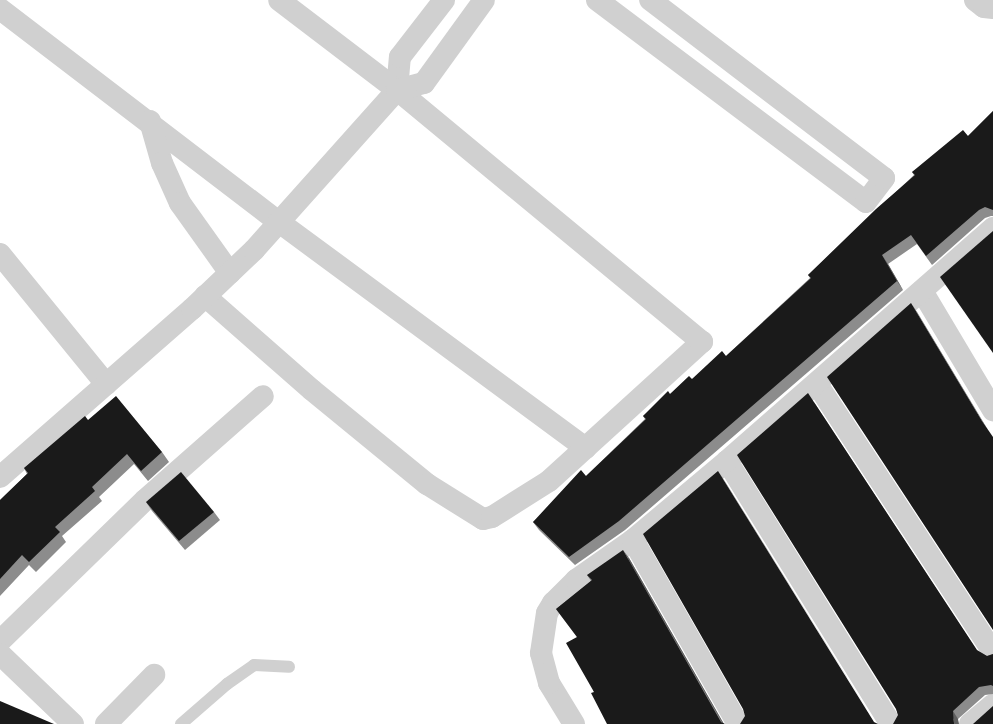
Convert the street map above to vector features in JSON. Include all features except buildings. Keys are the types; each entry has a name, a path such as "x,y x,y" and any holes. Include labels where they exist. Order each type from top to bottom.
{"street":[{"path":"205,296 312,390 427,484 483,519 492,517 549,481 701,342 700,339 397,90 279,0"},
{"path":"397,90 400,57 444,0"},
{"path":"0,477 230,273 279,222 397,90 424,83 477,9 450,0"},
{"path":"597,0 866,202 884,178 650,0"},
{"path":"975,0 984,7 993,8"},
{"path":"0,9 150,121 279,222 586,448"},
{"path":"150,121 162,163 180,203 230,273"},
{"path":"574,724 550,683 541,653 547,613 576,580 633,540 727,461 817,384 993,228"},
{"path":"0,254 106,384"},
{"path":"922,291 993,410"},
{"path":"817,384 993,652"},
{"path":"0,641 145,500 263,396"},
{"path":"727,461 890,724"},
{"path":"633,540 738,724"},
{"path":"0,654 73,724"},
{"path":"106,724 154,675"},
{"path":"970,724 993,705"}],"lane":[{"path":"181,724 227,684 254,666 289,667"}]}
